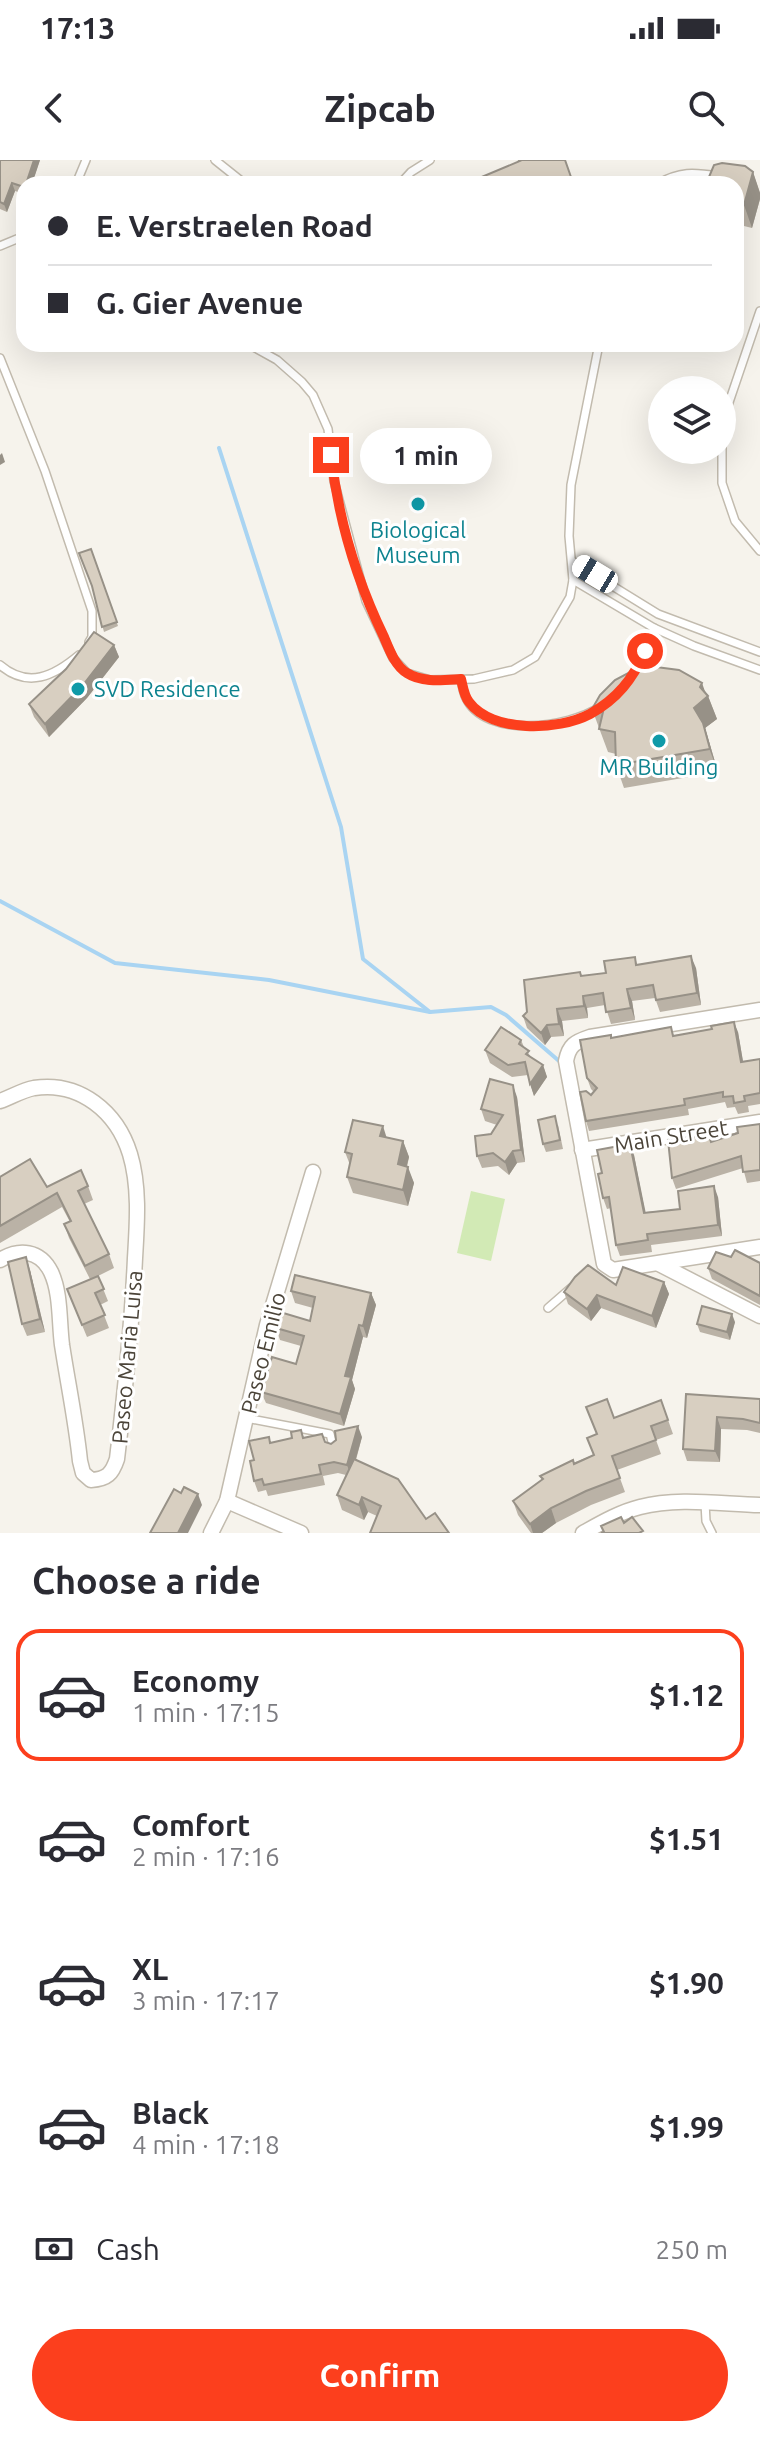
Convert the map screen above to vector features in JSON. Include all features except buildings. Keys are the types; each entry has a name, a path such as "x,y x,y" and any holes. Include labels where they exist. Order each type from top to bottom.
{"street":[{"path":"760,1010 590,1037 575,1042 568,1050 566,1061 597,1264 604,1264 613,1270 760,1247"},
{"name":"Paseo Maria Luisa","path":"0,1101 32,1088 55,1087 82,1094 105,1109 118,1127 131,1155 137,1216 132,1332 117,1459 113,1471 104,1479 91,1480 83,1473 56,1286 51,1272 42,1259 28,1252 11,1253 0,1260"},
{"name":"Main Street","path":"582,1150 760,1122"},
{"name":"Paseo Emilio","path":"211,1533 227,1501 267,1325 313,1172"},
{"path":"659,1264 760,1316"},
{"path":"227,1501 301,1533"},
{"path":"583,1533 615,1516 663,1502 760,1505"}],"lane":[{"path":"215,160 235,176"},
{"path":"407,176 430,160"},
{"path":"674,176 690,172 715,176"},
{"path":"760,311 722,423 722,483 735,521 760,551"},
{"path":"262,352 277,360 313,395 328,429 334,481 366,601 393,658 407,673 430,680 474,679 513,670 535,657 570,597 573,580 569,536 571,485 597,352"},
{"path":"0,358 45,471 92,611 92,637 81,654 60,672 39,679 8,672 0,665"},
{"path":"572,561 658,614 760,652"},
{"path":"573,580 654,628 760,670"},
{"path":"628,681 636,673 654,628"},
{"path":"461,679 466,699 483,716 518,726 545,726 569,721 587,716 609,701"},
{"path":"548,1308 580,1279"},
{"path":"246,1418 330,1434 334,1449"},
{"path":"705,1503 706,1521 712,1533"}],"green space":[{"path":"471,1191 505,1199 491,1261 457,1253"}],"waterway":[{"path":"219,448 341,827 363,959 430,1012"},
{"path":"0,901 115,963 269,980 430,1012 491,1007 506,1015 559,1061"}],"place":[{"name":"Biological Museum","path":"418,504"},
{"name":"SVD Residence","path":"78,689"},
{"name":"MR Building","path":"659,741"}],"route":[{"path":"331,455 334,481 366,601 393,658 407,673 430,680 461,679 466,699 483,716 518,726 545,726 587,716 609,701 636,673 645,651"}]}
